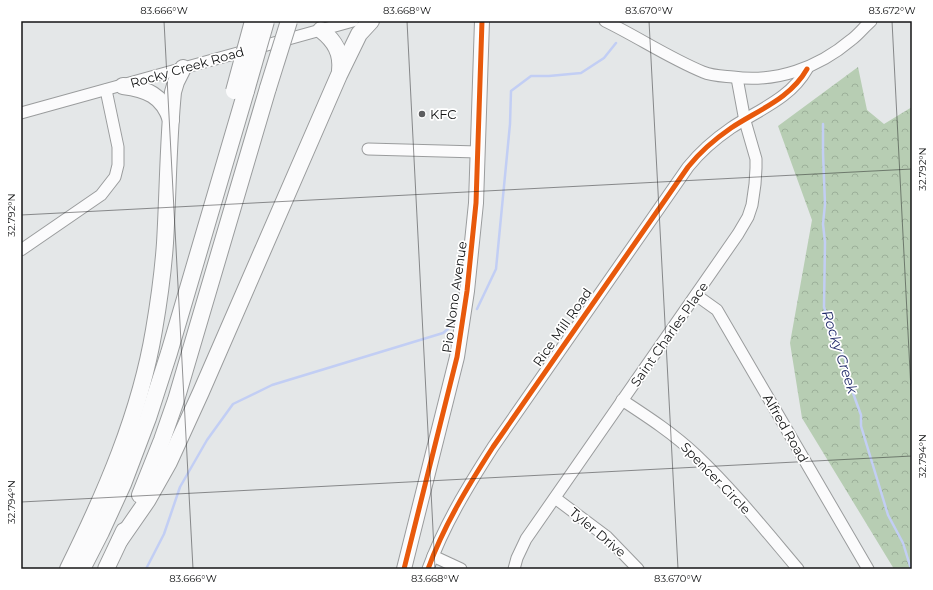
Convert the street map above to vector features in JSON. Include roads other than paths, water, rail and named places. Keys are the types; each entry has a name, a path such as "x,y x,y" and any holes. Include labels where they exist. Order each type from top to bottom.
{"highway":[{"path":"82,569 116,498 148,418 169,353 224,167 253,21"},
{"path":"240,91 266,21"},
{"path":"106,569 145,483 176,400 289,21"},
{"path":"120,540 147,501 169,462 339,75 359,34 371,21"},
{"path":"321,30 330,38 340,55 341,63 339,75"},
{"path":"68,569 102,496 118,457 130,424 148,360 157,310 165,245 173,92 183,68"},
{"path":"123,86 144,90 152,94 164,106 171,122"}],"main road":[{"name":"Pio Nono Avenue","path":"404,569 457,357 472,252 476,203 482,21"}],"street":[{"name":"Rocky Creek Road","path":"21,113 354,21"},
{"path":"605,21 667,55 702,72 746,80 768,78 807,69 843,47 871,21"},
{"name":"Rice Mill Road","path":"428,569 449,520 469,485 497,442 688,167 701,152 731,128 776,101 792,89 807,69"},
{"name":"Saint Charles Place","path":"514,569 526,538 696,295 748,217 752,205 755,184 756,159 745,120 737,78"},
{"path":"21,250 101,195 115,177 118,165 118,147 106,90"},
{"path":"368,149 478,152"},
{"name":"Alfred Road","path":"696,295 717,310 868,569"},
{"name":"Spencer Circle","path":"622,400 664,429 695,454 731,490 798,569"},
{"name":"Tyler Drive","path":"555,498 607,537 638,569"},
{"path":"433,556 461,569"}],"waterway":[{"path":"477,309 496,269 510,124 511,91 531,76 581,73 604,58 616,43"},
{"name":"Rocky Creek","path":"823,124 825,204 823,224 825,242 824,307 831,329 845,359 849,382 861,415 861,426 888,515 903,543 911,569"},
{"path":"146,569 164,534 180,487 207,440 233,404 272,385 443,333 449,328"}],"place":[{"name":"KFC","path":"422,114"}]}
